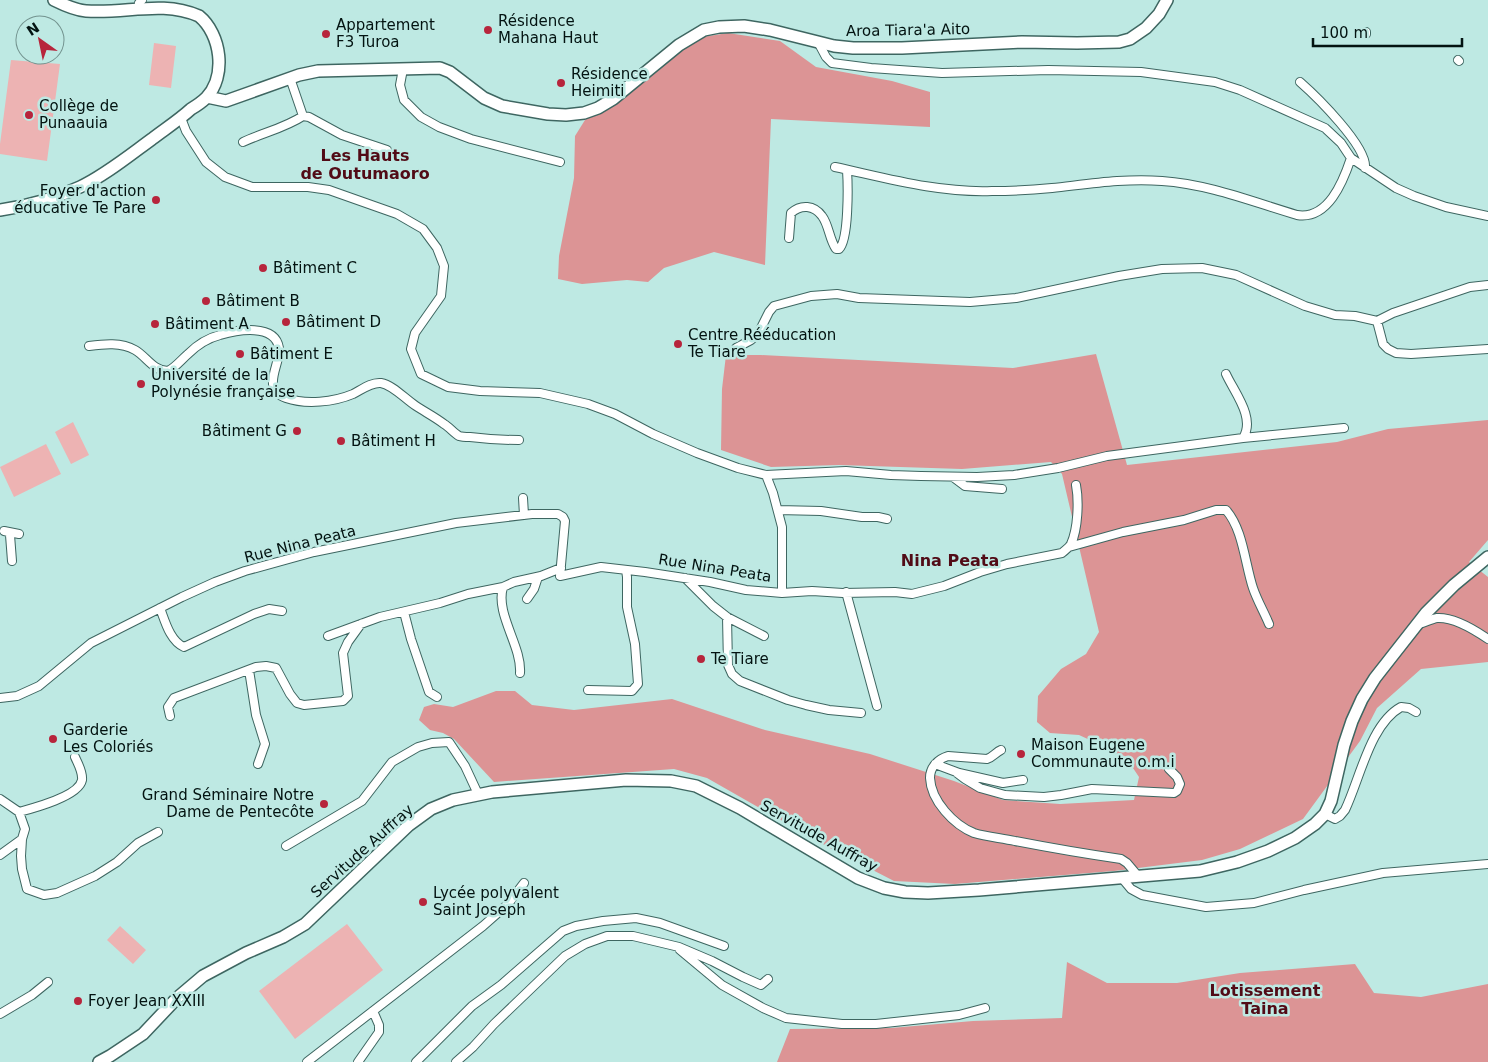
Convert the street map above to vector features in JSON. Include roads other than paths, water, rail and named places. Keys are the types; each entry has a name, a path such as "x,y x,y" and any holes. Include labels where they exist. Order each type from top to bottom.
{"street":[{"path":"0,210 24,207 53,199 82,186 181,118 207,97 216,83 220,60 214,36 200,16 182,5 158,0 140,1 101,11 85,11 71,8 54,0"},
{"name":"Aroa Tiara'a Aito","path":"207,97 226,101 290,78 318,71 440,68 450,72 484,98 502,106 548,114 566,115 584,113 598,108 613,99 678,45 704,30 719,27 744,26 770,30 818,42 853,48 1022,42 1119,42 1130,39 1146,28 1159,14 1167,0"},
{"path":"818,42 826,57 832,63 871,68 942,73 1042,70 1141,72 1211,81 1240,90 1325,128 1341,143 1351,158 1396,188 1446,207 1488,216"},
{"path":"403,69 400,85 404,100 421,116 439,128 471,139 560,162"},
{"path":"290,78 303,116"},
{"path":"1300,82 1317,97 1359,147 1365,158 1365,168"},
{"path":"242,142 295,122 303,116 309,117 342,135 387,150"},
{"path":"181,118 186,131 206,162 225,177 252,187 308,187 329,190 396,214 423,229 437,248 444,266 441,296 415,333 411,350 421,374 448,387 540,393 588,404 615,414 653,434 697,453 738,468 766,475 846,471 891,475 994,476 1036,472 1107,456 1243,438 1344,428"},
{"path":"835,167 902,182 950,190 990,191 1052,188 1132,180 1162,181 1193,185 1306,216 1318,212 1328,202 1346,174 1351,158"},
{"path":"789,238 791,213 797,208 808,206 822,216 836,249 841,247 844,236 848,188 847,170"},
{"path":"736,348 758,334 774,306 811,296 837,294 859,298 970,302 1016,298 1119,276 1164,269 1202,268 1236,275 1305,306 1335,314 1377,321 1393,313 1470,287 1488,285"},
{"path":"1377,321 1383,344 1396,353 1411,354 1488,349"},
{"path":"89,346 119,344 136,350 158,369 168,371 197,346 215,336 230,332 258,330 267,332 272,336 279,347 274,373 274,388 283,398 300,402 325,401 350,395 372,384 380,383 388,386 429,413 459,436 520,440"},
{"path":"1226,374 1248,421 1247,432 1243,438"},
{"name":"Rue Nina Peata","path":"0,698 17,696 39,686 91,643 215,582 245,571 314,552 456,523 524,515 558,514 565,521 560,576 601,567 685,578 746,590 782,592 782,527 774,493 766,475"},
{"path":"953,477 965,486 1002,489"},
{"path":"1069,547 1076,524 1078,494 1076,485"},
{"path":"523,498 524,515"},
{"path":"778,510 820,511 887,519"},
{"path":"782,592 873,591 912,594 944,586 1007,564 1062,553 1069,547 1123,532 1184,520 1216,510 1226,510 1232,517 1254,589 1269,624"},
{"path":"2,531 19,534"},
{"path":"2,531 8,532 10,535 12,561"},
{"name":"Servitude Auffray","path":"99,1062 143,1034 177,998 203,976 246,953 283,937 305,924 408,825 431,809 453,800 478,794 626,780 671,781 696,786 740,808 858,878 884,888 905,892 928,893 979,890 1200,871 1237,862 1268,851 1295,838 1315,824 1325,814 1331,801 1344,745 1352,721 1362,699 1375,678 1426,613 1454,585 1488,557"},
{"path":"328,636 380,617 440,604 468,594 503,587 561,568"},
{"path":"588,690 632,691 638,684 635,644 627,607 626,570"},
{"path":"527,599 534,590 538,577"},
{"path":"685,578 727,617 764,636"},
{"path":"503,587 502,602 520,673"},
{"path":"846,592 878,706"},
{"path":"160,608 170,634 177,644 184,647 254,614 269,609 282,611"},
{"path":"404,612 410,639 429,692 437,697"},
{"path":"727,617 728,665 732,674 740,681 806,705 829,710 861,713"},
{"path":"1416,625 1437,618 1454,621 1474,629 1488,639"},
{"path":"170,716 168,707 174,698 256,667 266,666 276,668 297,703 304,705 343,701 348,696 343,654 348,642 361,624"},
{"path":"249,670 256,715 265,744 258,764"},
{"path":"1325,814 1335,819 1345,810 1375,736 1391,714 1401,707 1409,708 1416,712"},
{"path":"286,846 362,801 392,762 418,747 432,743 449,742 465,766 478,794"},
{"path":"1001,750 987,759 948,756 935,764 930,776 934,793 946,813 957,823 974,833 1063,851 1121,859 1128,863 1138,876"},
{"path":"19,812 58,799 77,788 82,782 82,774 75,757"},
{"path":"935,764 957,773 1003,783 1023,780"},
{"path":"957,773 984,790 1005,795 1044,797 1092,789 1174,793 1180,784 1177,777 1169,769"},
{"path":"0,799 19,812 25,828 22,839 22,869 27,889 44,895 57,893 96,876 117,862 138,843 158,832"},
{"path":"0,855 22,839"},
{"path":"1120,877 1131,889 1142,895 1206,907 1254,903 1383,873 1488,864"},
{"path":"307,1062 484,926 508,904 524,884"},
{"path":"416,1062 472,1006 501,985 564,931 576,926 636,918 660,923 724,946"},
{"path":"456,1062 565,956 585,944 607,936 633,936 675,946 712,960 761,985 768,979"},
{"path":"675,946 722,985 763,1008 786,1018 842,1024 876,1024 959,1015 985,1008"},
{"path":"0,1014 32,995 48,982"},
{"path":"358,1062 379,1032 379,1025 374,1011"}],"place":[{"name":"Résidence Mahana Haut","path":"488,30"},
{"name":"Appartement F3 Turoa","path":"326,34"},
{"name":"Résidence Heimiti","path":"561,83"},
{"name":"Collège de Punaauia","path":"29,115"},
{"name":"Foyer d'action éducative Te Pare","path":"156,200"},
{"name":"Bâtiment C","path":"263,268"},
{"name":"Bâtiment B","path":"206,301"},
{"name":"Bâtiment D","path":"286,322"},
{"name":"Bâtiment A","path":"155,324"},
{"name":"Centre Rééducation Te Tiare","path":"678,344"},
{"name":"Bâtiment E","path":"240,354"},
{"name":"Université de la Polynésie française","path":"141,384"},
{"name":"Bâtiment G","path":"297,431"},
{"name":"Bâtiment H","path":"341,441"},
{"name":"Te Tiare","path":"701,659"},
{"name":"Garderie Les Coloriés","path":"53,739"},
{"name":"Maison Eugene Communaute o.m.i","path":"1021,754"},
{"name":"Grand Séminaire Notre Dame de Pentecôte","path":"324,804"},
{"name":"Lycée polyvalent Saint Joseph","path":"423,902"},
{"name":"Foyer Jean XXIII","path":"78,1001"}],"district":[{"name":"Les Hauts de Outumaoro","path":"365,164"},
{"name":"Nina Peata","path":"950,560"},
{"name":"Lotissement Taina","path":"1265,999"}]}
